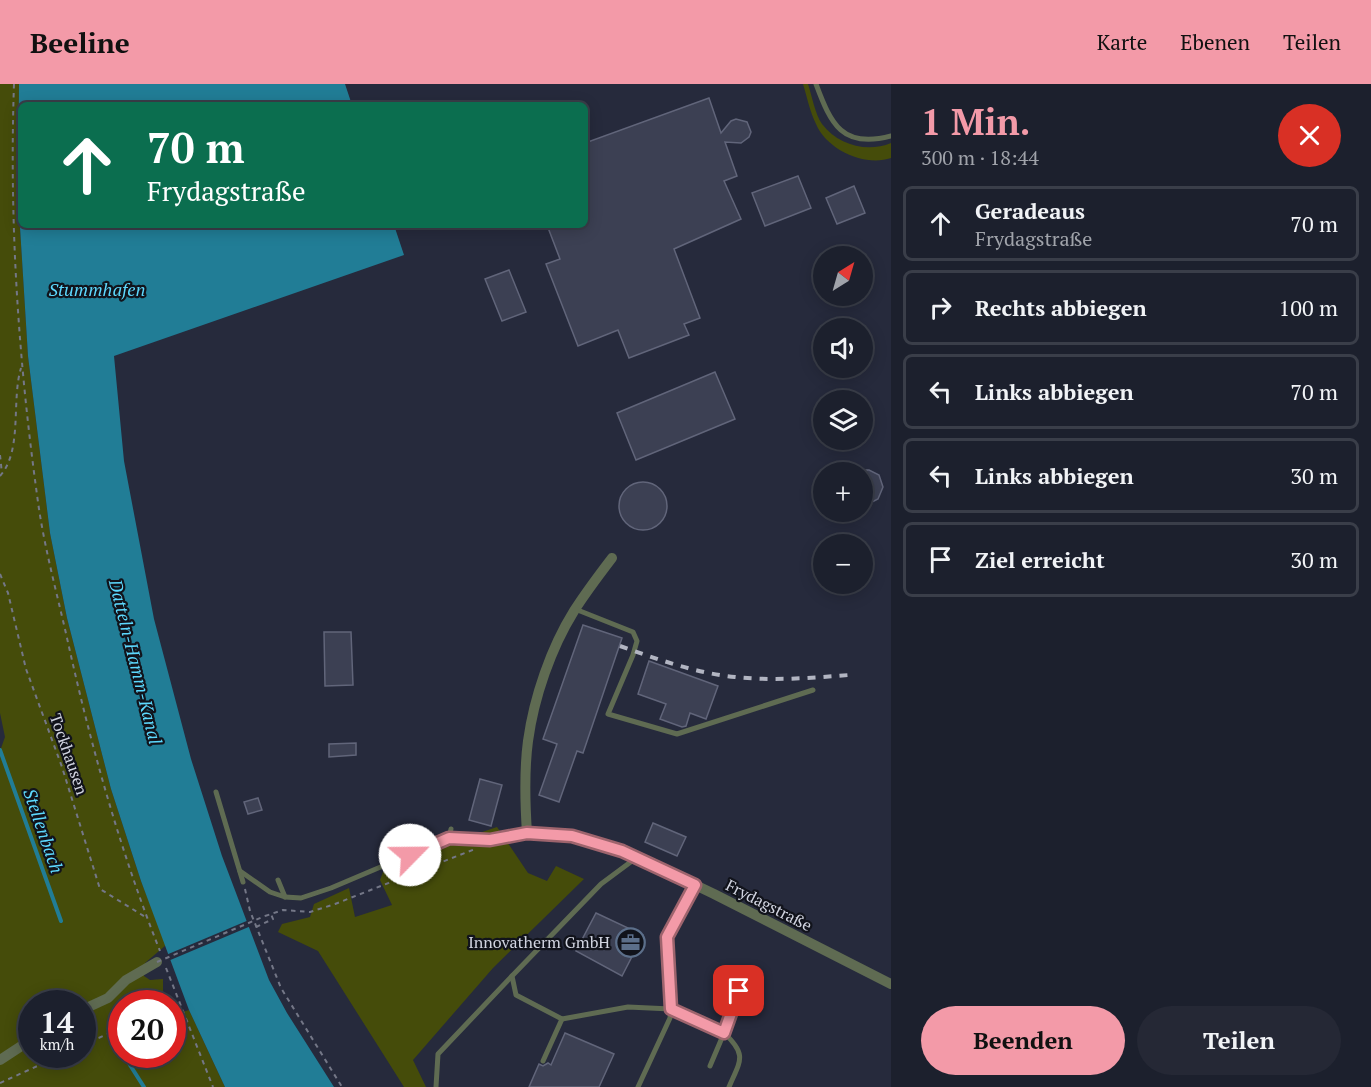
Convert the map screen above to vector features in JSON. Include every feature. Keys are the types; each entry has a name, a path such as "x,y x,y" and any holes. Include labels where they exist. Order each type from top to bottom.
{"street":[{"path":"527,833 527,743 531,720 556,648 575,609 612,558"},
{"name":"Frydagstraße","path":"527,833 572,836 637,857 891,984"},
{"path":"96,1004 108,998 126,980 161,962"},
{"path":"0,1060 18,1048"}],"lane":[{"path":"816,84 828,115 840,131 860,140 891,136"},
{"path":"575,609 633,632 637,641 608,714 677,734 813,690"},
{"path":"216,792 243,882"},
{"path":"449,838 451,829"},
{"path":"240,871 270,892 285,897 301,898 331,888 449,838 490,840 527,833"},
{"path":"436,1087 438,1054 601,884 637,857"},
{"path":"278,879 285,897"},
{"path":"638,1087 670,1018 667,937 695,885"},
{"path":"512,976 516,995 562,1019 628,1007 671,1009 724,1033 738,1046 741,1059 729,1087"},
{"path":"710,1066 739,991"},
{"path":"543,1061 562,1019"}],"path":[{"path":"14,84 11,153 18,333 39,512 101,776 161,962 173,990"},
{"path":"1,475 11,455 17,381 22,365"},
{"path":"0,455 1,475"},
{"name":"Tockhausen","path":"0,574 8,593 26,669 62,767 100,889 147,918"},
{"path":"161,962 268,915 283,910 310,912 335,904 475,849 490,840"},
{"path":"243,882 250,911 281,988 342,1087"},
{"path":"256,927 273,919 268,915"},
{"path":"186,1021 213,1087"},
{"path":"0,1083 33,1068"}],"green space":[{"path":"0,84 19,84 18,228 20,228 28,356 50,533 67,618 111,789 141,881 166,945 145,963 144,976 150,980 163,979 163,990 108,990 108,1068 186,1068 186,1011 189,1010 225,1087 0,1087 0,751 5,737 0,713"},
{"path":"803,84 808,84 822,124 836,137 863,147 891,143 891,158 870,160 859,158 838,149 829,142 814,119"},
{"path":"497,827 528,873 547,881 556,866 584,879 493,968 413,1060 426,1087 404,1087 318,951 278,932 282,924 310,917 314,904 349,888 355,917 392,905 380,880 383,872 432,849"}],"water":[{"path":"19,84 345,84 351,102 19,102"},
{"path":"20,228 395,228 404,255 114,356 124,461 154,619 191,759 222,856 269,980 334,1087 225,1087 189,1010 186,990 182,990 141,881 111,789 67,618 50,533 28,356"}],"pier":[{"path":"249,920 251,926 168,961 166,955"}],"building":[{"path":"709,98 721,133 731,121 736,119 747,122 751,132 749,137 741,143 725,142 737,176 724,181 741,219 674,249 700,318 684,324 689,335 629,358 618,330 578,346 546,264 560,259 548,228 588,228 588,142"},
{"path":"798,176 811,208 765,226 752,193"},
{"path":"854,186 865,213 837,224 826,198"},
{"path":"509,270 526,312 502,321 485,279"},
{"path":"715,372 735,419 636,460 617,413"},
{"path":"873,472 879,475 883,487 878,499 873,502"},
{"path":"643,482 660,489 667,506 660,523 643,530 626,523 619,506 626,489"},
{"path":"583,625 622,638 583,753 577,751 559,802 539,795 557,744 543,739"},
{"path":"324,632 351,632 353,685 325,686"},
{"path":"649,661 718,686 706,719 690,713 686,726 682,727 660,719 666,704 638,694"},
{"path":"356,743 356,755 329,757 329,744"},
{"path":"480,779 502,785 491,826 469,820"},
{"path":"258,798 262,810 248,814 244,802"},
{"path":"653,823 686,837 677,856 645,842"},
{"path":"596,913 643,935 622,976 576,951"},
{"path":"565,1033 614,1054 599,1087 529,1087 539,1064 551,1065"}],"waterway":[{"name":"Stellenbach","path":"0,750 61,921"},
{"name":"Stellenbach","path":"132,1068 144,1087"}],"railway":[{"path":"620,646 691,669 735,677 778,679 849,675"}],"place":[{"name":"Innovatherm GmbH","path":"631,942"}],"route":[{"path":"410,855 449,838 490,840 527,833 572,836 637,857 695,885 667,937 671,1009 724,1033 739,991"}],"water label":[{"name":"Stummhafen","path":"97,290"},
{"name":"Datteln-Hamm-Kanal","path":"135,662"}]}
